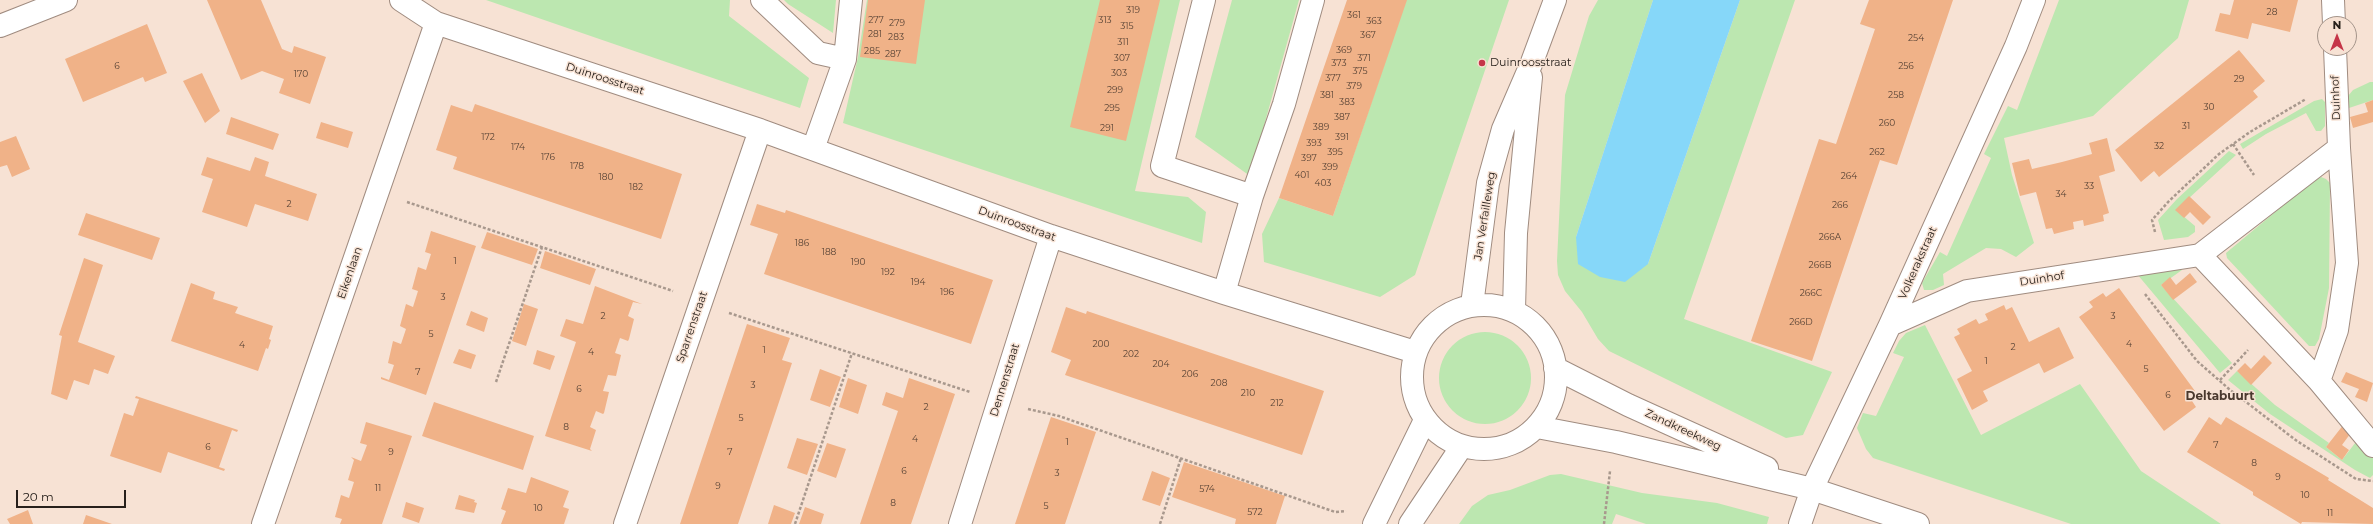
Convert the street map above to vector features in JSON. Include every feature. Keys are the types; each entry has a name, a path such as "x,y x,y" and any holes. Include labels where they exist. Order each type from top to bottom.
{"street":[{"path":"0,26 66,0"},
{"name":"Duinroosstraat","path":"401,0 436,23 760,130 1050,236 1224,293 1415,352"},
{"path":"762,0 818,53 845,59"},
{"path":"813,149 845,59 850,0"},
{"path":"1204,0 1162,166 1252,196"},
{"path":"1224,293 1252,196 1284,104 1313,0"},
{"name":"Jan Verfailleweg","path":"1472,305 1488,183 1503,129 1532,62 1555,0"},
{"name":"Volkerakstraat","path":"1800,524 1812,489 1890,325 2016,46 2034,0"},
{"path":"2333,0 2334,16"},
{"name":"Eikenlaan","path":"263,524 436,23"},
{"name":"Duinhof","path":"2319,381 2337,330 2347,263 2338,148 2334,56"},
{"name":"Jan Verfailleweg","path":"1514,310 1517,225 1527,132 1532,62"},
{"name":"Sparrenstraat","path":"625,524 760,130"},
{"name":"Duinhof","path":"1890,325 1967,291 2200,255 2338,148"},
{"name":"Dennenstraat","path":"960,524 1050,236"},
{"path":"2200,255 2319,381 2373,446"},
{"path":"1491,304 1514,310 1539,329 1548,344 1555,368 1554,394 1548,413 1537,427 1519,442 1501,448 1472,450 1444,440 1425,420 1415,395 1412,372 1415,352 1425,335 1442,316 1472,305 1491,304"},
{"name":"Zandkreekweg","path":"1555,368 1628,405 1812,489"},
{"path":"1374,524 1425,420"},
{"name":"Zandkreekweg","path":"1537,427 1616,442 1812,489 1918,524"},
{"path":"1410,524 1462,446"}],"path":[{"path":"2162,261 2152,220 2169,201 2232,144 2305,99 2336,88"},
{"path":"2232,144 2245,162"},
{"path":"378,192 852,354 999,402 1059,416 1335,512 1354,511"},
{"path":"496,382 542,247"},
{"path":"2124,266 2197,361 2297,441 2356,479 2373,481"},
{"path":"795,524 852,354"},
{"path":"2220,380 2240,359"},
{"path":"1160,524 1181,458"},
{"path":"1604,524 1610,468"}],"green space":[{"path":"486,0 730,0 729,16 809,78 800,108"},
{"path":"784,0 836,0 833,33 788,4"},
{"path":"867,0 1180,0 1135,191 1188,197 1206,212 1202,243 843,123 858,57"},
{"path":"1232,0 1299,0 1250,176 1195,137"},
{"path":"1406,0 1509,0 1415,275 1380,297 1264,262 1262,234 1279,198 1333,216"},
{"path":"1598,0 1653,0 1576,237 1648,264 1740,0 1795,0 1684,319 1832,372 1803,435 1786,438 1609,351 1598,339 1582,312 1565,291 1558,275 1557,261 1565,95 1589,16"},
{"path":"2059,0 2189,0 2178,38 2093,116 2004,138 2012,175 2034,243 2016,257 2001,249 1986,248 1943,274 1944,285 1933,290 1924,290 1922,283 1940,252 1947,256 1991,158 1984,154 2008,106 2017,110"},
{"path":"2373,82 2373,100 2349,108 2348,96 2353,90"},
{"path":"2322,99 2325,102 2325,126 2321,131 2316,131 2306,113 2266,134 2243,149 2240,144 2314,101"},
{"path":"2229,151 2236,155 2176,210 2195,226 2195,232 2188,237 2164,240 2158,220 2177,199"},
{"path":"2321,177 2330,183 2329,288 2319,339 2315,346 2309,346 2227,258 2226,253 2310,183"},
{"path":"2178,264 2182,270 2161,285 2232,363 2220,373 2137,274"},
{"path":"1925,325 1981,435 2080,384 2141,471 2221,524 2071,524 1873,458 1866,449 1857,428 1863,413 1876,416 1904,357 1893,353 1899,341 1906,333"},
{"path":"1485,332 1503,336 1517,346 1527,360 1531,378 1527,396 1517,410 1503,420 1485,424 1467,420 1453,410 1443,396 1439,378 1443,360 1453,346 1467,336"},
{"path":"2237,371 2275,405 2329,443 2326,447 2342,460 2359,438 2373,455 2373,475 2370,478 2355,470 2270,414 2228,380"},
{"path":"1561,474 1642,493 1717,503 1769,517 1767,524 1646,524 1616,514 1612,524 1459,524 1472,506 1488,495 1510,490 1550,475"}],"water":[{"path":"1653,0 1740,0 1648,264 1625,282 1600,277 1578,264 1576,237"}],"building":[{"path":"207,0 261,0 282,49 292,53 294,46 326,57 310,104 279,93 284,79 262,71 241,80"},
{"path":"868,0 925,0 916,64 860,57"},
{"path":"1100,0 1160,0 1126,141 1070,127"},
{"path":"1347,0 1407,0 1333,216 1279,198"},
{"path":"1869,0 1953,0 1897,165 1880,160 1812,361 1751,341 1819,139 1836,144 1875,29 1860,24"},
{"path":"2234,0 2298,0 2290,32 2252,23 2248,39 2215,31 2220,13 2230,15"},
{"path":"147,24 167,73 145,82 143,77 83,102 65,59"},
{"path":"2239,50 2265,81 2253,91 2258,97 2159,177 2154,171 2141,182 2115,150"},
{"path":"202,73 220,111 205,123 183,81"},
{"path":"2373,100 2373,122 2353,128 2350,117 2368,112 2365,103"},
{"path":"475,104 682,174 661,239 453,169 457,157 436,150 451,105 472,112"},
{"path":"231,117 279,134 273,150 226,134"},
{"path":"321,122 353,132 348,148 316,138"},
{"path":"16,136 30,169 12,177 7,165 0,167 0,142"},
{"path":"2107,138 2115,171 2099,176 2109,213 2103,215 2104,221 2084,226 2083,220 2073,222 2074,229 2054,234 2052,228 2046,229 2036,192 2020,196 2012,163 2029,159 2032,169 2062,162 2092,154 2089,143"},
{"path":"207,157 250,171 255,157 269,162 265,176 317,194 308,221 255,204 247,227 202,212 213,179 201,175"},
{"path":"2189,196 2211,217 2203,225 2190,212 2184,218 2175,210"},
{"path":"757,204 785,213 786,210 993,280 971,344 764,274 778,234 750,225"},
{"path":"86,213 160,238 152,260 78,235"},
{"path":"431,231 476,246 426,395 381,379 381,377 389,380 394,365 388,363 393,341 401,344 406,329 400,326 406,304 413,307 418,291 412,289 418,267 426,270 431,254 425,252"},
{"path":"487,232 538,249 532,265 481,248"},
{"path":"545,251 596,269 590,285 540,268"},
{"path":"84,258 103,265 78,342 115,356 108,374 94,369 89,385 74,380 67,400 51,394 62,336 59,335"},
{"path":"2190,273 2197,282 2173,300 2161,285 2170,277 2176,285"},
{"path":"191,283 215,292 213,299 238,307 235,313 273,326 268,349 266,348 258,371 171,341"},
{"path":"595,286 642,304 633,302 628,316 634,319 629,339 628,341 620,338 615,353 621,355 616,376 608,375 603,391 609,392 604,413 603,414 596,411 590,427 596,430 590,449 592,451 545,436 576,342 560,336 566,319 583,324"},
{"path":"2119,288 2195,391 2188,395 2196,407 2164,431 2079,317 2093,307 2089,302 2103,293 2106,297"},
{"path":"524,304 538,309 526,346 512,341"},
{"path":"2004,305 2006,310 2012,307 2029,342 2059,327 2074,358 2044,373 2039,363 1983,391 1988,401 1972,410 1957,379 1972,371 1954,337 1960,334 1957,329 1976,319 1979,324 1988,320 1985,314"},
{"path":"1066,307 1086,314 1087,311 1324,391 1302,455 1065,375 1071,360 1051,352"},
{"path":"471,311 488,318 484,332 466,325"},
{"path":"747,324 790,338 782,360 792,363 765,444 738,524 680,524"},
{"path":"459,349 476,355 471,369 453,363"},
{"path":"537,350 555,356 550,370 533,364"},
{"path":"2264,355 2272,363 2251,385 2237,371 2245,363 2251,369"},
{"path":"820,369 841,377 830,407 810,400"},
{"path":"2346,372 2373,383 2367,402 2355,397 2359,389 2341,382"},
{"path":"848,378 867,385 858,414 839,407"},
{"path":"909,378 955,394 911,524 860,524 898,411 882,405 886,392 903,398"},
{"path":"136,396 238,430 237,432 232,430 219,467 225,469 224,471 168,452 161,473 110,456 124,413 133,416 139,399 135,398"},
{"path":"434,402 534,436 523,470 422,436"},
{"path":"1051,417 1096,432 1085,465 1065,524 1015,524"},
{"path":"2209,417 2221,425 2226,417 2329,478 2328,480 2373,508 2373,524 2302,522 2301,524 2253,495 2253,492 2187,452"},
{"path":"366,422 412,436 382,524 340,524 342,519 335,517 341,495 349,498 354,482 348,480 354,460 351,457 361,461 367,445 360,443"},
{"path":"2344,424 2353,430 2342,445 2349,450 2342,460 2326,447"},
{"path":"797,438 818,444 807,475 787,468"},
{"path":"827,443 846,449 836,478 817,471"},
{"path":"1184,462 1285,496 1276,524 1235,524 1236,519 1172,497"},
{"path":"1152,471 1170,478 1160,506 1142,500"},
{"path":"531,477 569,491 563,507 569,509 564,524 501,524 506,511 501,509 508,488 526,493"},
{"path":"459,495 475,500 474,502 477,503 474,513 455,509"},
{"path":"406,502 424,508 419,523 402,517"},
{"path":"774,505 795,513 791,524 768,524"},
{"path":"805,507 824,514 821,524 799,524"},
{"path":"28,510 33,524 10,524 7,519"},
{"path":"86,515 112,524 83,524"}],"place":[{"name":"Duinroosstraat","path":"1482,63"}],"district":[{"name":"Deltabuurt","path":"2220,396"}]}
